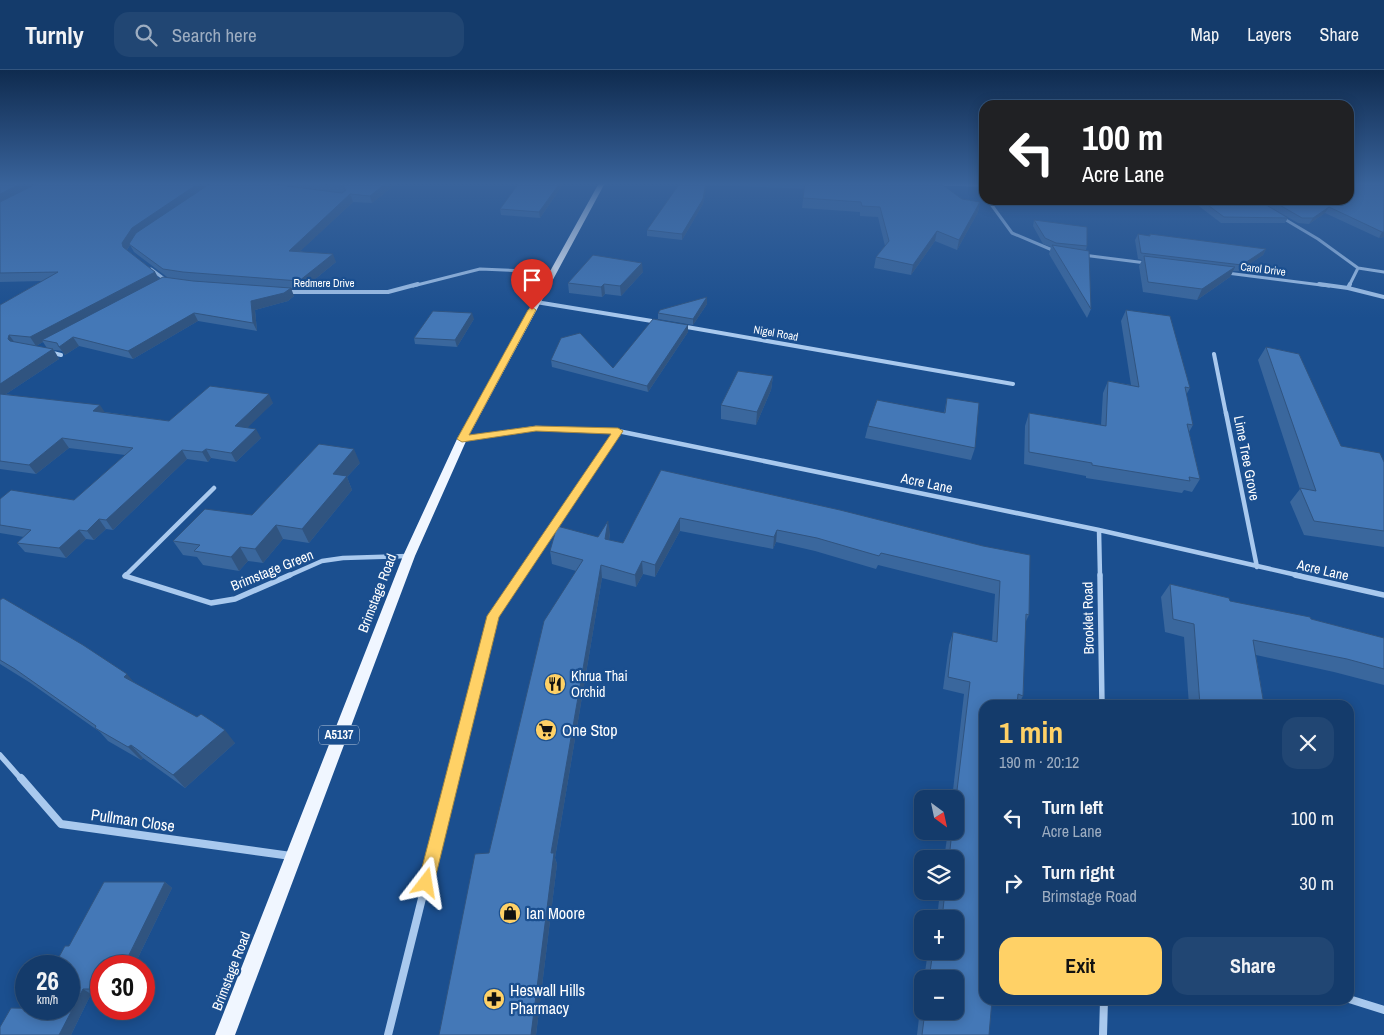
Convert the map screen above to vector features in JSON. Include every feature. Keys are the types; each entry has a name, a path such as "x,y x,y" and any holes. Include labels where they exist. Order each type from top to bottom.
{"main road":[{"name":"Brimstage Road","path":"225,1035 408,556 462,439 577,228"}],"street":[{"path":"1008,228 1012,234 1054,252 1063,253"},
{"path":"1299,228 1358,268 1384,272"},
{"path":"1073,254 1152,264"},
{"path":"144,264 166,280 174,282"},
{"path":"1348,288 1358,268"},
{"name":"Redmere Drive","path":"279,292 388,292 480,269 552,272"},
{"name":"Carol Drive","path":"1220,272 1348,288 1384,298"},
{"path":"158,285 166,280"},
{"path":"536,302 667,323"},
{"name":"Nigel Road","path":"677,325 1013,384"},
{"path":"45,351 61,355"},
{"name":"Lime Tree Grove","path":"1214,354 1258,566"},
{"name":"Acre Lane","path":"462,439 536,428 618,431 1099,530 1384,595"},
{"path":"388,1035 493,616 618,431"},
{"name":"Brimstage Green","path":"214,488 125,576 211,603 235,598 322,561 342,558 408,556"},
{"name":"Brooklet Road","path":"1099,530 1102,700"},
{"name":"Pullman Close","path":"0,755 61,824 292,856"},
{"path":"1354,1001 1384,1010"},
{"path":"1103,1035 1104,1005"}],"building":[{"path":"0,228 132,228 122,243 123,247 155,272 30,337 9,335 8,339 10,341 53,349 0,384 0,305 58,272 0,273"},
{"path":"143,228 314,228 289,251 333,254 299,281 183,272 163,269 129,244 136,233"},
{"path":"648,228 686,228 682,234 647,230"},
{"path":"886,228 966,228 959,240 937,231 913,265 876,257 889,241"},
{"path":"1039,228 1087,228 1087,246 1056,243 1045,238"},
{"path":"1374,228 1384,228 1384,232"},
{"path":"1138,234 1266,249 1242,265 1141,253"},
{"path":"1052,245 1089,251 1091,309"},
{"path":"593,255 642,263 620,286 604,284 601,287 568,283"},
{"path":"1144,256 1235,267 1202,289 1148,282"},
{"path":"163,277 291,288 284,293 251,301 253,323 194,313 128,351 73,337 59,347 57,343 42,340"},
{"path":"707,297 693,319 658,313 660,310"},
{"path":"1126,310 1170,316 1190,388 1185,387 1193,425 1187,424 1200,479 1189,477 1190,481 1092,465 1092,463 1029,452 1029,413 1106,426 1108,381 1139,387"},
{"path":"433,311 472,313 455,340 414,338"},
{"path":"653,319 688,325 647,386 551,360 561,338 580,333 613,368"},
{"path":"1266,347 1299,354 1341,446 1380,453 1384,462 1384,531 1314,521 1300,488 1316,491"},
{"path":"738,371 773,376 757,412 721,405"},
{"path":"210,386 269,394 235,426 256,429 231,453 206,449 202,452 182,450 106,520 99,519 87,531 79,530 59,548 17,543 31,530 0,525 0,499 11,490 74,500 133,448 62,438 29,465 0,461 0,394 100,405 93,411 169,421"},
{"path":"947,398 979,403 975,448 868,426 877,400 945,413"},
{"path":"319,444 354,449 333,474 347,476 302,529 276,525 255,549 240,547 231,557 194,551 200,545 173,541 205,509 252,515"},
{"path":"661,470 840,510 983,546 1030,555 1029,615 1026,614 1023,696 1018,694 1017,700 979,700 979,1005 992,1005 989,1035 922,1035 924,1020 964,1020 964,970 930,970 932,960 964,960 964,910 943,910 944,900 964,900 964,850 950,850 951,840 964,840 964,790 957,790 970,682 948,677 953,632 997,642 1000,581 881,553 879,556 817,538 777,530 774,537 680,518 655,565 642,561 635,575 601,565 551,853 554,853 531,1035 439,1035 475,854 489,853 544,621 583,560 550,551 557,526 598,537 608,521 605,539 623,543"},
{"path":"1170,584 1229,598 1230,601 1310,617 1311,619 1384,638 1384,669 1347,659 1253,640 1263,700 1200,700 1194,624 1173,619"},
{"path":"3,598 83,645 127,674 124,677 197,717 201,714 225,730 173,775 131,745 128,747 95,728 96,726 0,660 0,600"},
{"path":"104,882 165,882 129,955 90,955 90,989 83,989 80,995 80,955 60,955 65,946 69,946"},
{"path":"11,1008 15,1008 15,1020 67,1020 59,1035 0,1035 0,1027"}],"place":[{"name":"Khrua Thai Orchid","path":"555,684"},
{"name":"One Stop","path":"546,730"},
{"name":"Ian Moore","path":"510,913"},
{"name":"Heswall Hills Pharmacy","path":"494,999"}],"route":[{"path":"426,883 493,616 618,431 536,428 462,439 532,310"}]}
